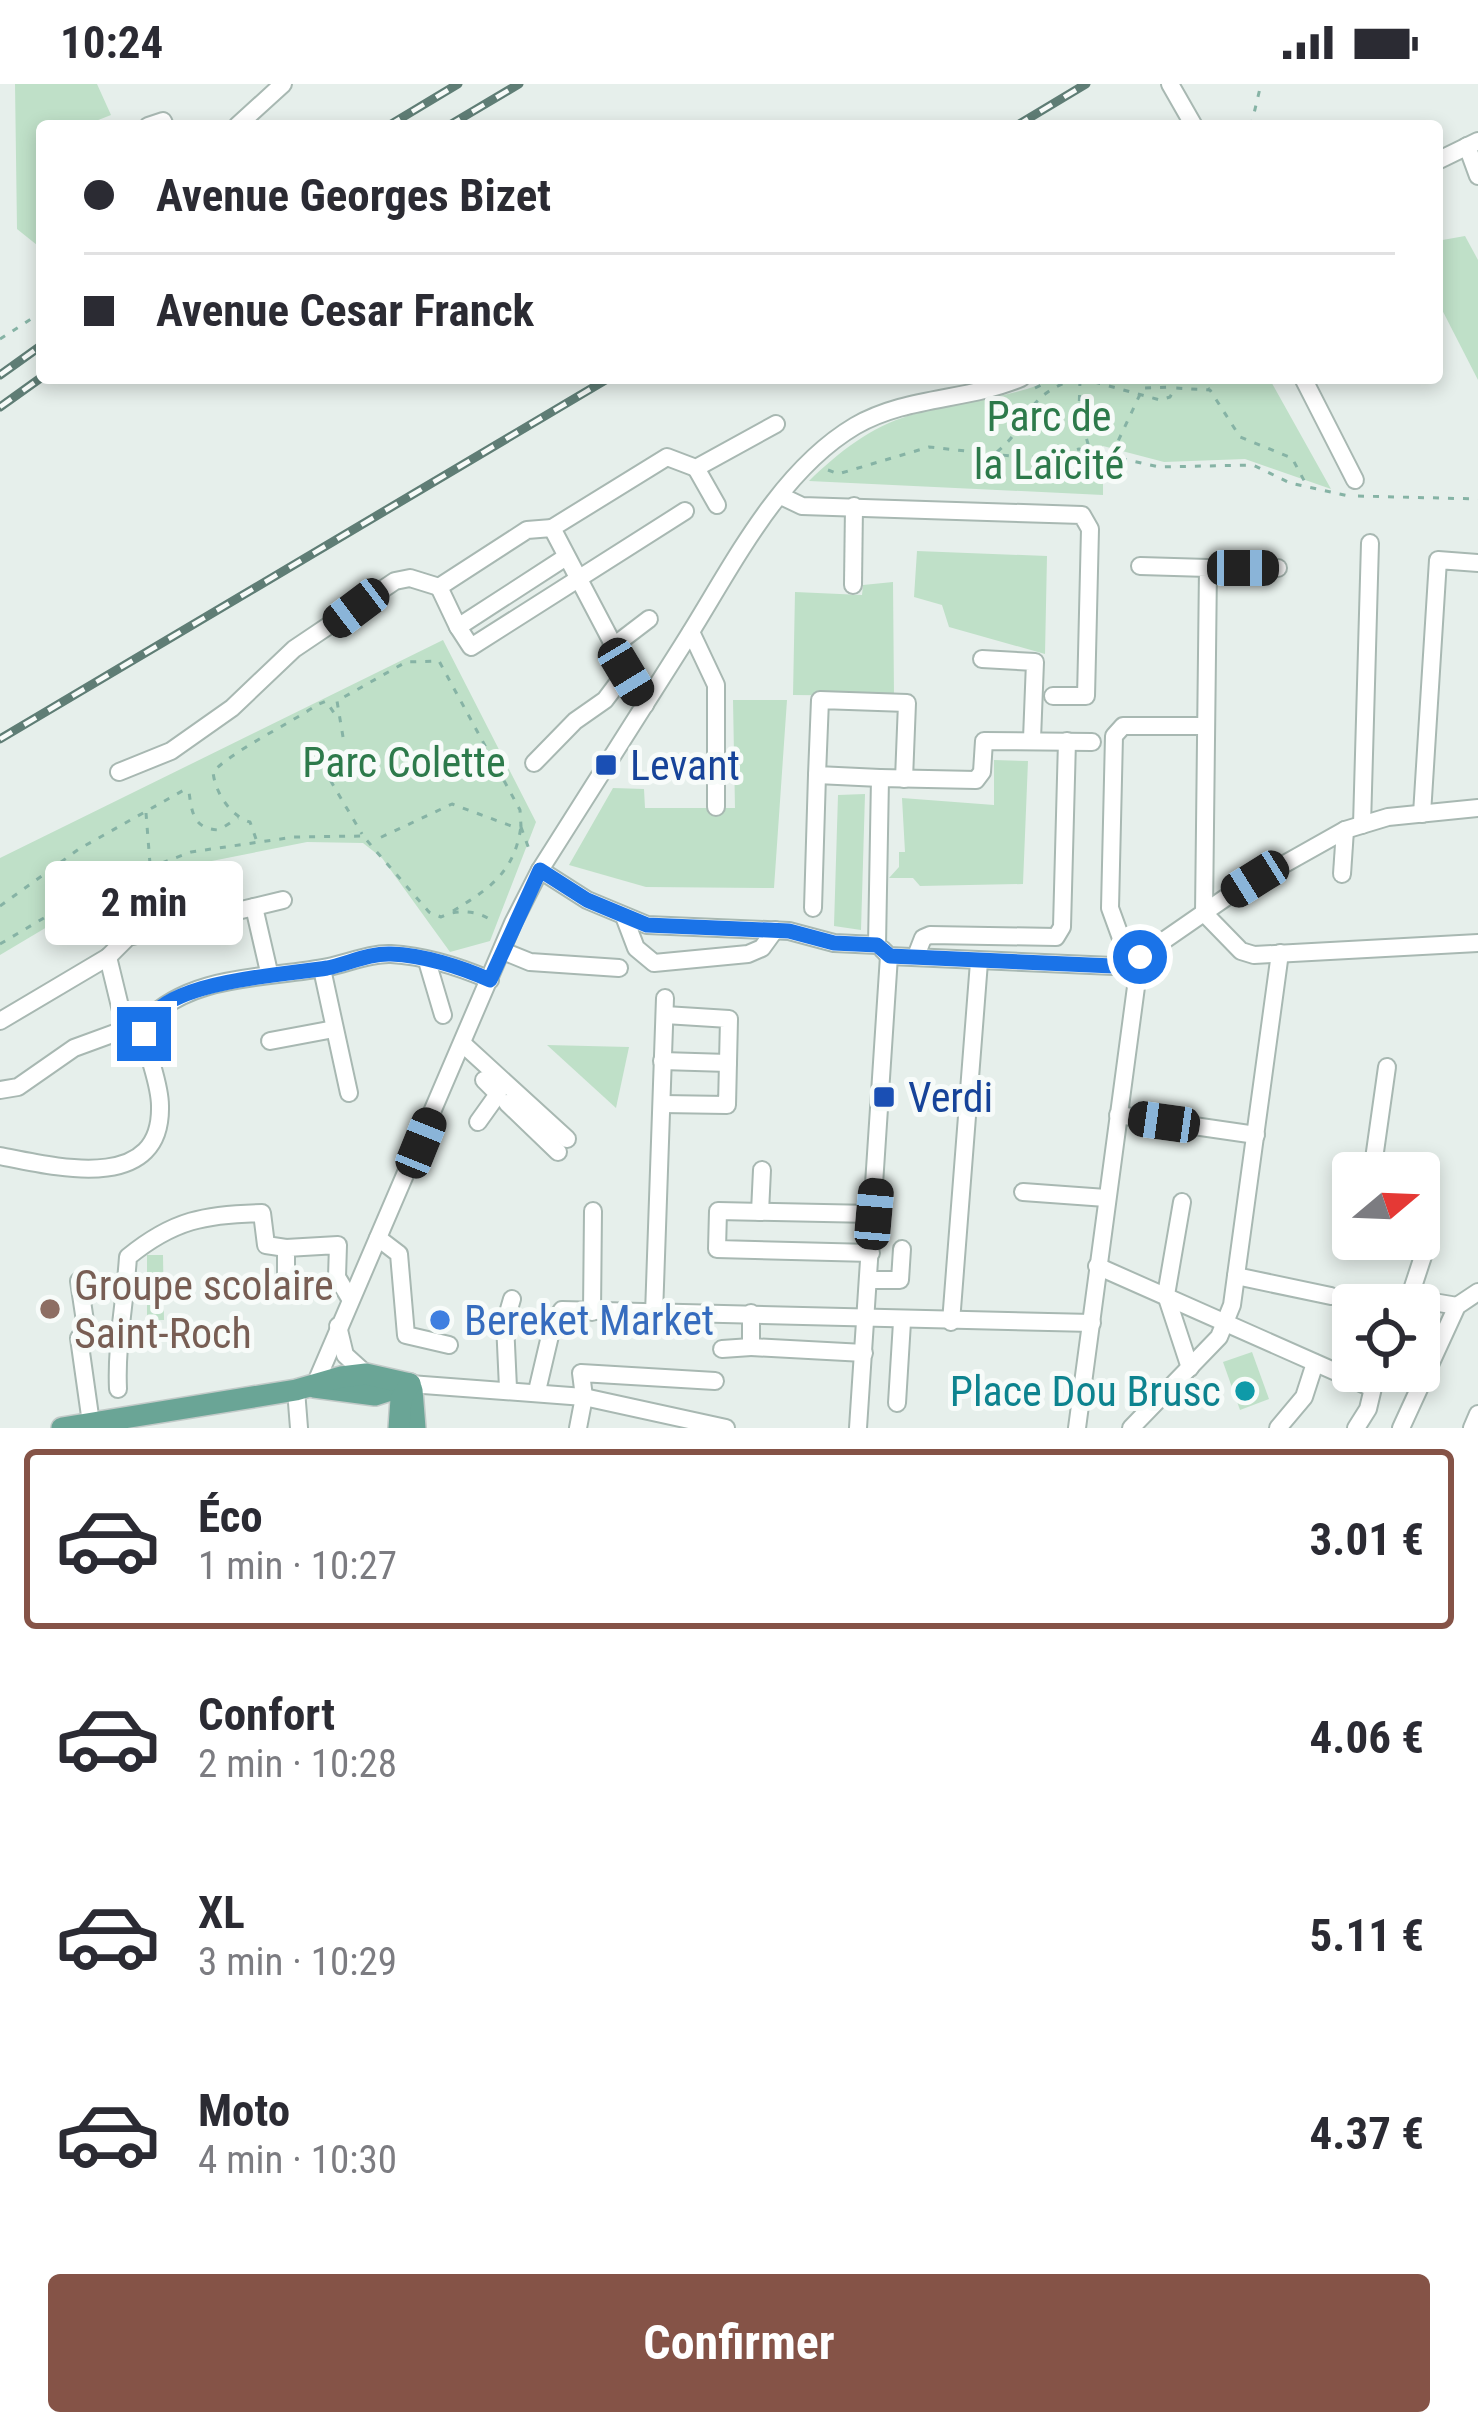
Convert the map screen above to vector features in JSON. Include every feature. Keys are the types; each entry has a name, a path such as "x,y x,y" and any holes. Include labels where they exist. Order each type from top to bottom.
{"main road":[{"path":"62,1428 171,1419 366,1374 410,1384"},
{"path":"305,1389 375,1395 410,1384"},
{"path":"399,1428 401,1399 410,1384"},
{"path":"410,1384 415,1428"}],"street":[{"path":"244,120 283,84"},
{"path":"1170,84 1191,120"},
{"path":"1443,158 1473,143 1478,176"},
{"path":"299,1428 305,1389 378,1238 540,870 781,496 808,462 858,424 916,402 1005,384"},
{"path":"1306,384 1355,480"},
{"path":"697,468 776,424"},
{"path":"439,587 527,530 552,528 668,457 697,468 717,505"},
{"path":"781,496 802,506 1082,515 1090,529 1086,696 1053,696"},
{"path":"854,506 854,585"},
{"path":"118,772 171,751 232,708 294,649 394,580 410,578 439,587 472,647 685,511"},
{"path":"552,528 645,705"},
{"path":"1342,874 1354,827 1370,543"},
{"path":"458,627 566,557"},
{"path":"1422,814 1438,560 1478,563"},
{"path":"1140,566 1278,568"},
{"path":"1208,568 1204,913 1241,951 1478,944"},
{"path":"611,648 649,619"},
{"path":"691,632 716,685 716,807"},
{"path":"982,659 1035,662 1032,739"},
{"path":"534,763 574,721 605,700 626,672"},
{"path":"813,908 820,700 907,703 904,779"},
{"path":"1077,1428 1138,962 1122,941 1110,908 1114,736 1123,726 1206,726"},
{"path":"817,775 976,780 982,772 984,741 1092,742"},
{"path":"916,956 918,945 930,935 1056,937 1062,928 1067,741"},
{"path":"858,1428 874,1214 883,950 880,778"},
{"path":"540,870 625,919 647,925 775,930 916,956 979,962 1138,962 1204,913 1354,827 1478,808"},
{"path":"98,898 122,941"},
{"path":"0,1021 108,957 122,941 283,900"},
{"path":"254,907 269,972"},
{"path":"625,919 636,948 654,963 748,954 762,948 775,930"},
{"path":"505,944 530,962 619,968"},
{"path":"1136,1426 1220,1337 1225,1323 1236,1276 1280,953"},
{"path":"0,1090 18,1087 74,1048 145,1022 197,992 269,972 322,969 388,954 490,980"},
{"path":"108,957 125,1027"},
{"path":"427,961 443,1015"},
{"path":"951,1322 979,962"},
{"path":"322,969 349,1093"},
{"path":"654,1314 665,1007 728,1019 727,1105 662,1104"},
{"path":"0,1156 101,1168 136,1162 147,1152 160,1110 145,1022"},
{"path":"270,1041 334,1029"},
{"path":"460,1049 563,1146 498,1094 460,1049"},
{"path":"662,1061 728,1064"},
{"path":"1375,1152 1387,1067"},
{"path":"478,1122 498,1094"},
{"path":"1118,1115 1256,1136"},
{"path":"760,1212 762,1170"},
{"path":"1022,1192 1106,1198"},
{"path":"1182,1202 1166,1295 1190,1368"},
{"path":"592,1312 593,1211"},
{"path":"871,1253 717,1249 718,1211 874,1214"},
{"path":"118,1389 116,1344 123,1333 128,1257 148,1240 202,1214 262,1213 266,1245 338,1245 337,1277 349,1297"},
{"path":"378,1238 399,1254 406,1335 449,1345"},
{"path":"286,1248 286,1286"},
{"path":"869,1280 900,1280 902,1250"},
{"path":"1097,1266 1332,1368"},
{"path":"1236,1276 1331,1296"},
{"path":"80,1281 86,1328 79,1338 91,1423"},
{"path":"259,1285 328,1286"},
{"path":"1401,1428 1457,1306 1477,1292"},
{"path":"508,1388 505,1323 512,1299"},
{"path":"1440,1303 1457,1306"},
{"path":"537,1391 553,1323 562,1310 751,1313 867,1322 1092,1323"},
{"path":"751,1313 751,1347"},
{"path":"338,1319 345,1355 366,1374"},
{"path":"896,1403 902,1322"},
{"path":"722,1349 864,1353"},
{"path":"1278,1428 1304,1396 1315,1363"},
{"path":"578,1428 584,1397 581,1373 715,1381"},
{"path":"410,1384 584,1397 726,1428"},
{"path":"1357,1428 1371,1392"},
{"path":"1472,1428 1478,1414"}],"path":[{"path":"1252,120 1261,84"},
{"path":"0,339 36,316"},
{"path":"996,453 1011,441 1031,402 1067,384"},
{"path":"1079,384 1079,412 1090,451"},
{"path":"1106,384 1160,400 1170,398 1175,388"},
{"path":"1204,384 1240,437 1292,458 1308,487"},
{"path":"1141,392 1168,386 1210,390"},
{"path":"1112,455 1141,392"},
{"path":"821,465 838,473 928,447 1029,458 1057,449 1090,451 1159,467 1252,465 1339,496 1478,499"},
{"path":"343,737 337,701 406,662 439,661 510,790 540,870"},
{"path":"258,842 250,822 238,818 213,772 225,758 326,701 337,717"},
{"path":"330,766 329,778 363,836 429,912 441,916 505,875 518,851 521,826"},
{"path":"0,906 79,849 184,790 189,792 192,817 200,826 219,830 238,818"},
{"path":"371,842 452,804 521,826"},
{"path":"146,812 150,864"},
{"path":"0,944 55,909 150,864 258,842 363,836"},
{"path":"452,911 486,915 505,944"}],"green space":[{"path":"15,84 97,84 111,115 98,120 36,120 36,244 17,229"},
{"path":"1465,236 1478,260 1478,380 1443,312 1443,240"},
{"name":"Parc de la Laïcité","path":"1039,384 1272,384 1331,489 1245,459 1164,462 1103,446 1103,495 809,481 856,442 896,420"},
{"path":"917,551 1047,556 1045,654 949,627 942,605 914,597"},
{"path":"893,582 894,696 793,695 795,592 862,595 863,585"},
{"name":"Parc Colette","path":"443,640 536,822 490,941 450,952 382,858 363,843 307,842 131,877 0,955 0,858"},
{"path":"733,700 787,700 774,888 646,887 569,865 613,788 644,789 645,808 735,808"},
{"path":"994,760 1028,761 1023,884 920,886 913,878 889,878 899,867 899,852 905,852 902,798 994,805"},
{"path":"865,794 861,930 834,926 838,795"},
{"path":"547,1045 629,1047 616,1108"},
{"path":"147,1255 163,1255 164,1320 147,1320"},
{"path":"1252,1352 1269,1399 1240,1410 1223,1362"}],"railway":[{"path":"398,120 458,84"},
{"path":"458,120 519,84"},
{"path":"1026,120 1086,84"},
{"path":"0,375 36,349"},
{"path":"0,407 36,381"},
{"path":"0,739 599,384"}],"place":[{"name":"Levant","path":"606,765"},
{"name":"Verdi","path":"884,1097"},
{"name":"Groupe scolaire Saint-Roch","path":"50,1309"},
{"name":"Bereket Market","path":"440,1320"},
{"name":"Place Dou Brusc","path":"1245,1391"}],"route":[{"path":"144,1034 145,1022 153,1014 197,992 269,972 322,969 388,954 465,969 490,980 540,870 587,900 647,925 789,931 834,943 877,945 890,956 979,962 1136,967 1140,957"}]}
